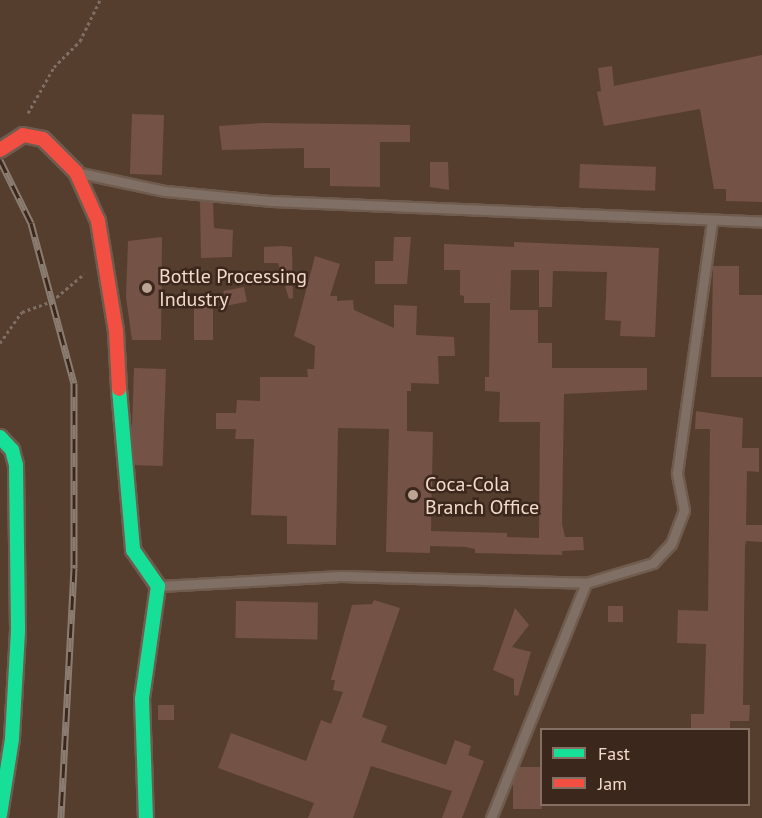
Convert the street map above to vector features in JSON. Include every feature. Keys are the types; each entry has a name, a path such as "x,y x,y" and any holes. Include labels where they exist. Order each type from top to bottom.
{"street":[{"path":"0,150 23,135 43,139 76,172 98,221 102,259 116,331 123,458 134,550 158,586 142,699 146,818"},
{"path":"0,436 12,450 16,465 18,631 12,739 0,815"}],"lane":[{"path":"76,172 165,191 270,201 762,222"},
{"path":"158,586 341,576 586,583 653,563 663,555 678,530 684,510 677,473 712,221"},
{"path":"491,818 586,583"}],"path":[{"path":"23,135 23,124 54,66 80,41 100,0"},
{"path":"0,343 22,312 52,301 102,259"}],"building":[{"path":"762,55 762,202 726,201 726,189 714,189 700,109 604,126 597,92 601,91 598,68 612,66 614,86"},
{"path":"132,114 164,115 162,175 130,174"},
{"path":"263,123 410,125 410,142 380,142 380,187 330,186 330,168 304,168 304,148 222,150 219,126"},
{"path":"430,162 448,162 449,190 430,187"},
{"path":"580,164 656,167 655,191 579,188"},
{"path":"200,201 213,202 214,228 233,230 232,257 201,258"},
{"path":"162,237 161,340 132,340 126,297 128,241"},
{"path":"394,237 411,237 407,284 375,284 375,261 393,261"},
{"path":"514,242 659,248 655,337 620,336 621,321 605,320 607,272 553,271 552,307 539,307 539,270 511,270 510,310 538,310 538,343 552,343 552,368 647,368 647,390 564,394 562,524 565,537 583,537 584,550 562,551 562,555 475,553 475,549 466,547 430,546 430,553 386,552 389,429 338,428 336,545 287,544 287,516 251,515 254,439 235,439 236,429 216,429 216,413 236,413 237,400 260,401 260,377 308,377 307,369 314,369 315,346 294,336 315,256 340,264 330,296 337,296 337,301 353,300 354,310 394,328 394,305 417,306 416,335 454,337 455,356 438,356 439,384 411,383 411,391 407,391 407,431 433,432 431,531 507,533 507,537 539,538 540,422 499,422 500,392 485,391 485,377 489,377 490,303 464,303 464,296 460,295 460,270 444,270 444,244 514,247"},
{"path":"264,247 292,247 293,298 289,299 278,263 264,263"},
{"path":"713,266 739,266 739,295 762,295 762,377 711,377"},
{"path":"244,287 247,302 226,306 223,291"},
{"path":"194,300 213,300 213,340 194,340"},
{"path":"134,368 166,369 163,466 131,465"},
{"path":"696,411 743,418 742,448 759,448 759,472 747,471 746,525 762,525 762,542 746,541 745,546 743,705 750,705 749,721 730,721 730,728 691,728 691,714 704,714 706,644 677,643 678,610 708,611 710,429 695,429"},
{"path":"374,600 400,608 362,717 387,726 381,742 446,765 455,740 471,746 468,755 484,761 462,818 442,818 452,791 371,766 353,818 308,818 314,803 218,768 231,733 306,761 321,720 331,724 343,692 333,690 335,680 331,680 352,605 372,604"},
{"path":"236,601 318,602 317,639 235,638"},
{"path":"608,606 623,606 623,622 608,622"},
{"path":"515,608 529,625 512,647 531,652 518,696 514,695 514,679 493,670"},
{"path":"158,705 174,705 174,720 158,720"},
{"path":"519,767 540,767 540,806 542,809 513,809 513,782"}],"railway":[{"path":"0,160 31,223 74,383 74,568 61,818"}],"traffic: fast":[{"path":"119,389 133,550 158,586 142,699 146,818"},
{"path":"0,437 12,450 16,465 18,631 12,739 0,815"}],"traffic: jam":[{"path":"0,150 23,135 43,139 76,172 98,221 116,331 119,389"}],"place":[{"name":"Bottle Processing Industry","path":"147,288"},
{"name":"Coca-Cola Branch Office","path":"413,495"}]}
